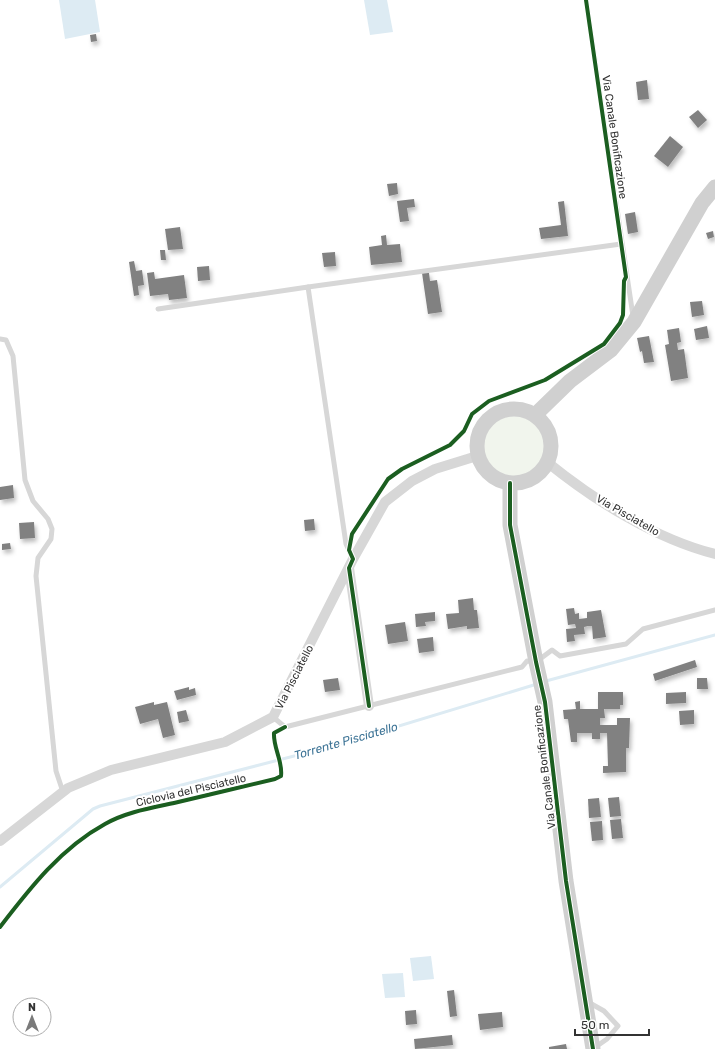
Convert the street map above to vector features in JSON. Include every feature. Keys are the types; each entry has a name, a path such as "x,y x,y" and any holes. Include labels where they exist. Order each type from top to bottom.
{"street":[{"path":"535,415 570,381 611,350 634,322 702,203 715,187"},
{"path":"513,408 525,410 535,415 543,422 551,442 551,452 548,462 541,472 532,479 522,483 510,484 501,482 490,475 481,464 477,456 476,444 478,433 484,423 492,415 502,410 513,408"},
{"name":"Via Pisciatello","path":"0,841 68,788 111,770 225,742 273,717 351,564 385,502 412,481 435,469 477,456"},
{"name":"Via Pisciatello","path":"548,462 595,497 645,527 671,540 715,554"},
{"name":"Via Canale Bonificazione","path":"510,484 510,525 536,666 545,702 566,881 593,1049"},
{"path":"351,564 369,706"}],"lane":[{"name":"Via Canale Bonificazione","path":"586,0 621,244 634,322"},
{"path":"158,308 621,244"},
{"path":"308,287 346,544 351,564"},
{"path":"0,339 6,340 13,356 25,480 33,501 48,519 52,529 50,539 38,558 36,576 56,771 63,792"},
{"path":"273,717 285,727 522,667 527,661 536,666 552,650 560,656 626,644 643,629 715,610"},
{"path":"586,1001 604,1011 618,1026 607,1039 593,1049"}],"shaded area":[{"path":"59,0 95,0 100,32 65,39"},
{"path":"364,0 387,0 393,32 370,35"},
{"path":"514,416 531,421 539,429 544,446 539,463 531,471 514,476 497,471 489,463 484,446 489,429 497,421"},
{"path":"431,956 434,979 413,981 410,958"},
{"path":"403,973 405,997 385,998 382,974"}],"building":[{"path":"96,34 97,41 91,42 90,35"},
{"path":"647,80 649,99 638,100 636,82"},
{"path":"698,110 707,120 698,128 689,117"},
{"path":"670,136 683,147 668,167 654,156"},
{"path":"397,183 398,194 389,196 387,184"},
{"path":"414,199 415,207 407,208 409,221 400,222 397,201"},
{"path":"564,201 568,236 541,239 539,228 561,225 558,202"},
{"path":"635,212 638,232 628,234 625,214"},
{"path":"180,227 183,249 168,250 165,229"},
{"path":"713,231 714,237 708,239 706,233"},
{"path":"386,235 387,245 400,244 402,262 371,265 369,247 382,245 381,236"},
{"path":"160,250 165,250 166,260 161,260"},
{"path":"335,252 336,266 324,267 322,253"},
{"path":"134,261 136,271 142,270 144,285 138,286 139,295 134,296 129,262"},
{"path":"209,266 210,280 198,281 197,267"},
{"path":"154,272 155,279 184,275 187,298 169,300 168,294 150,296 147,273"},
{"path":"422,273 429,273 430,281 437,280 442,312 428,314"},
{"path":"702,301 704,315 692,317 690,302"},
{"path":"707,326 709,338 696,340 694,329"},
{"path":"679,328 681,342 677,343 678,350 684,349 688,378 671,381 665,345 669,344 667,330"},
{"path":"649,336 654,362 644,363 642,351 640,352 637,338"},
{"path":"13,485 14,498 0,500 0,487"},
{"path":"314,519 315,530 305,531 304,520"},
{"path":"34,522 35,538 20,539 19,523"},
{"path":"10,543 11,549 2,550 2,544"},
{"path":"473,598 474,610 477,610 479,628 467,629 467,626 448,629 446,614 459,613 458,600"},
{"path":"574,608 575,614 579,613 579,619 587,618 587,612 601,610 606,637 593,639 592,626 588,626 584,627 585,634 574,635 575,641 567,642 566,629 576,628 575,624 568,625 566,609"},
{"path":"435,612 435,621 425,622 426,626 416,627 415,614"},
{"path":"405,622 408,641 388,644 385,625"},
{"path":"433,637 434,651 419,653 417,639"},
{"path":"695,660 697,667 655,681 653,674"},
{"path":"338,678 340,690 325,692 323,680"},
{"path":"697,678 707,678 708,689 697,689"},
{"path":"189,687 189,690 195,688 196,695 177,700 174,691"},
{"path":"598,692 623,692 623,705 620,705 620,709 604,709 605,718 600,718 600,725 617,725 617,718 630,718 629,748 626,748 626,772 603,773 603,766 608,766 607,733 600,733 600,739 592,739 592,733 577,733 577,742 571,742 568,719 564,719 563,710 576,709 575,702 580,701 580,709 598,709"},
{"path":"686,692 686,703 666,704 666,693"},
{"path":"154,702 154,705 167,702 175,735 163,738 158,719 140,724 135,707"},
{"path":"186,710 189,721 179,723 177,712"},
{"path":"694,710 694,724 680,725 679,711"},
{"path":"619,797 621,816 610,817 608,798"},
{"path":"599,798 601,817 589,818 588,799"},
{"path":"621,819 623,838 612,839 610,820"},
{"path":"602,821 603,840 592,841 590,822"},
{"path":"454,990 457,1016 450,1017 447,991"},
{"path":"416,1010 417,1024 406,1025 405,1011"},
{"path":"502,1012 503,1027 480,1030 478,1014"},
{"path":"452,1035 453,1045 415,1049 414,1039"},
{"path":"566,1044 567,1049 549,1049 549,1047"}],"waterway":[{"name":"Torrente Pisciatello","path":"546,681 715,635"},
{"name":"Torrente Pisciatello","path":"0,887 93,809 100,806 333,746 537,684"}],"cycle path":[{"path":"369,706 349,568 353,559 349,550 352,534 388,479 402,469 450,445 464,431 472,414 489,401 545,380 604,344 620,323 623,315 624,281 626,277 586,0"},
{"path":"510,483 510,525 545,702 566,881 593,1049"},
{"name":"Ciclovia del Pisciatello","path":"0,927 23,898 60,857 74,845 105,824 121,816 139,811 275,779 281,776 281,765 275,744 274,733 285,727"}]}
